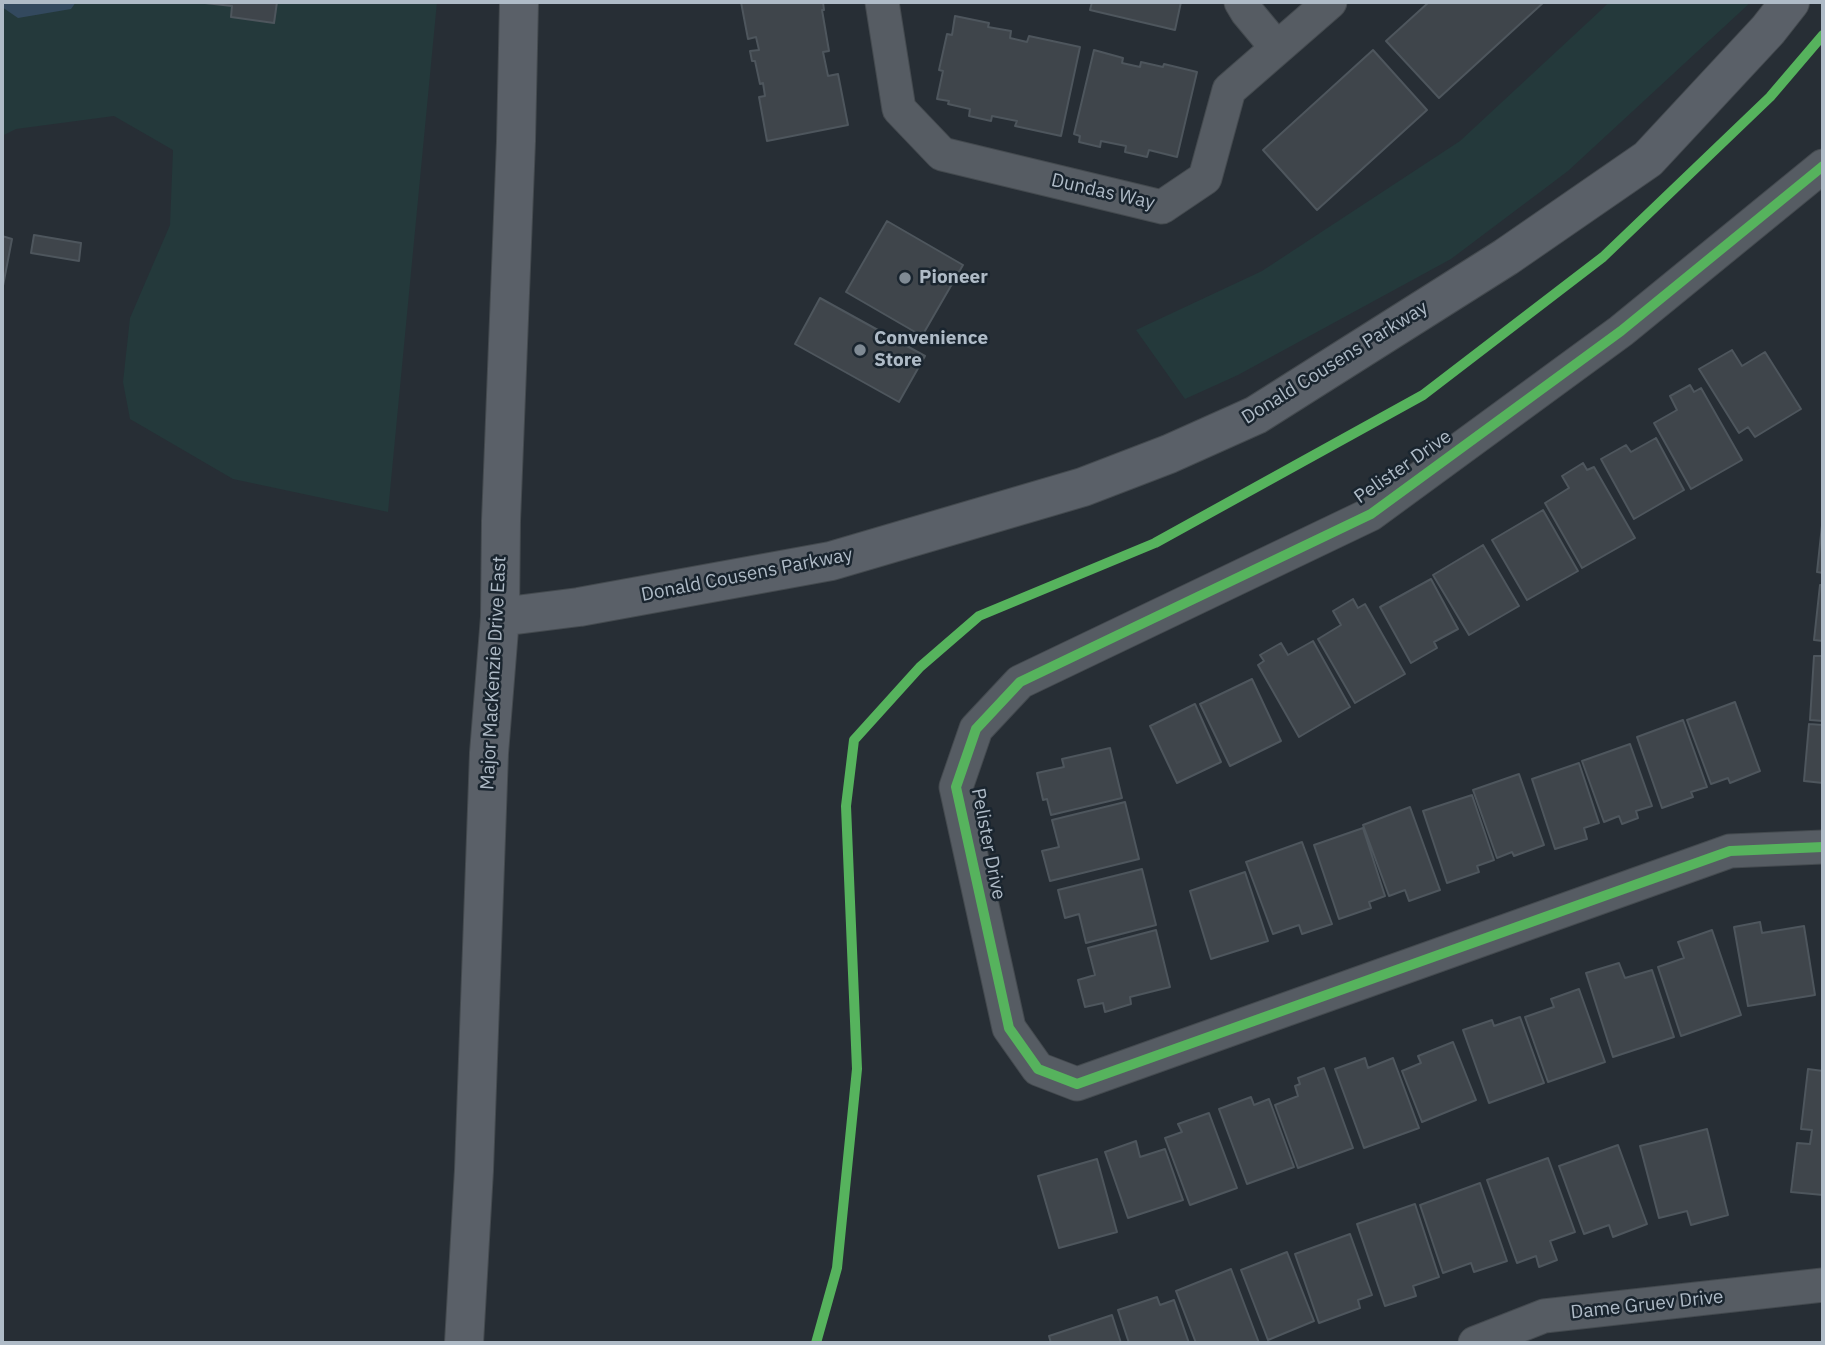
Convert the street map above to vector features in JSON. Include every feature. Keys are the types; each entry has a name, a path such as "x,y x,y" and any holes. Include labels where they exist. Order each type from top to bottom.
{"main road":[{"name":"Major MacKenzie Drive East","path":"464,1343 474,1170 489,753 500,617 519,2"},
{"name":"Donald Cousens Parkway","path":"500,617 579,607 831,561 1083,487 1169,454 1256,415 1506,257 1648,159 1768,30 1790,2"}],"street":[{"name":"Dundas Way","path":"882,2 899,109 942,154 1162,207 1205,178 1229,90 1330,2"},
{"path":"1241,2 1276,48"},
{"name":"Pelister Drive","path":"1823,166 1620,331 1371,514 1020,682 976,729 956,788 1009,1028 1038,1069 1077,1084 1730,851 1823,847"},
{"name":"Dame Gruev Drive","path":"1475,1343 1544,1316 1823,1285"}],"green space":[{"path":"2,2 437,2 388,512 233,479 130,419 123,382 130,318 170,225 173,150 114,116 16,129 2,136"},
{"path":"1609,2 1751,2 1568,171 1451,259 1238,375 1185,399 1136,330 1262,271 1460,141"}],"water":[{"path":"2,2 76,2 71,9 18,18 2,7"}],"building":[{"path":"196,2 277,2 274,23 231,17 232,6"},
{"path":"741,2 823,2 829,51 823,52 828,76 838,74 848,125 767,141 759,97 765,96 763,83 760,84 750,51 759,50 756,37 748,39"},
{"path":"1092,2 1181,2 1175,30 1090,10"},
{"path":"1429,2 1544,2 1439,98 1386,41"},
{"path":"955,16 1011,31 1010,38 1027,42 1029,36 1080,47 1061,136 1015,126 1017,121 992,116 991,121 969,116 970,109 937,99 943,71 939,70 947,34 952,35"},
{"path":"1094,50 1123,58 1122,63 1140,67 1141,62 1163,67 1164,64 1197,72 1177,157 1149,150 1147,157 1125,152 1126,146 1101,141 1100,147 1079,142 1080,136 1074,134"},
{"path":"1373,50 1427,110 1317,210 1263,150"},
{"name":"Pioneer","path":"887,221 963,265 922,336 846,292"},
{"path":"34,235 81,243 79,261 31,253"},
{"path":"2,236 12,239 2,291"},
{"name":"Convenience Store","path":"820,298 925,356 899,402 795,344"},
{"path":"1732,350 1742,366 1765,352 1801,409 1755,437 1748,427 1739,433 1699,369"},
{"path":"1690,385 1694,392 1701,388 1742,460 1691,489 1654,423 1677,410 1670,396"},
{"path":"1656,438 1684,490 1634,519 1601,459 1626,445 1631,452"},
{"path":"1583,463 1587,470 1594,467 1635,538 1582,568 1545,503 1569,488 1562,476"},
{"path":"1543,510 1578,571 1527,600 1492,540"},
{"path":"1823,516 1823,573 1817,572"},
{"path":"1483,545 1519,606 1469,635 1433,575"},
{"path":"1431,579 1458,629 1434,642 1437,648 1411,663 1380,607"},
{"path":"1820,585 1823,585 1823,641 1814,640"},
{"path":"1353,599 1358,608 1365,604 1405,674 1355,703 1318,639 1341,625 1333,611"},
{"path":"1313,641 1350,707 1299,737 1258,665 1264,661 1260,655 1281,643 1288,655"},
{"path":"1814,656 1823,656 1823,721 1810,720"},
{"path":"1252,679 1281,741 1230,766 1200,704"},
{"path":"1735,702 1760,771 1730,783 1728,778 1711,784 1687,720"},
{"path":"1195,704 1221,762 1177,783 1150,726"},
{"path":"1683,720 1707,787 1691,792 1693,797 1662,808 1637,737"},
{"path":"1809,724 1823,725 1823,783 1804,781"},
{"path":"1630,744 1652,806 1636,811 1638,818 1622,824 1619,816 1604,822 1582,761"},
{"path":"1110,748 1122,798 1051,815 1047,799 1043,800 1037,773 1064,767 1062,759"},
{"path":"1579,763 1599,823 1584,828 1587,839 1555,849 1532,779"},
{"path":"1519,774 1544,845 1514,856 1512,852 1497,858 1473,790"},
{"path":"1472,795 1494,860 1477,866 1479,872 1447,883 1423,811"},
{"path":"1125,802 1139,859 1050,881 1042,851 1059,847 1052,820"},
{"path":"1410,807 1440,890 1409,901 1405,890 1389,896 1363,825"},
{"path":"1363,828 1385,896 1369,902 1371,908 1339,919 1314,845"},
{"path":"1302,842 1332,924 1302,934 1299,925 1273,934 1246,862"},
{"path":"1142,869 1156,925 1086,943 1079,914 1065,918 1058,890"},
{"path":"1245,872 1268,941 1211,959 1190,891"},
{"path":"1760,922 1762,933 1804,926 1815,995 1748,1006 1734,927"},
{"path":"1156,930 1170,987 1130,997 1131,1004 1105,1012 1103,1003 1085,1007 1078,980 1095,975 1088,948"},
{"path":"1712,930 1741,1015 1681,1036 1658,967 1684,958 1678,942"},
{"path":"1619,963 1625,978 1652,970 1674,1037 1613,1057 1586,973"},
{"path":"1579,989 1605,1062 1548,1082 1525,1017 1554,1007 1551,999"},
{"path":"1520,1017 1544,1083 1489,1103 1463,1030 1492,1020 1494,1026"},
{"path":"1453,1042 1476,1100 1422,1122 1402,1071 1421,1063 1418,1056"},
{"path":"1365,1058 1368,1068 1393,1058 1419,1128 1364,1148 1335,1069"},
{"path":"1324,1068 1353,1148 1298,1168 1275,1105 1298,1096 1295,1086 1300,1084 1298,1078"},
{"path":"1808,1069 1823,1071 1823,1195 1791,1192 1797,1143 1810,1144 1812,1130 1801,1129"},
{"path":"1251,1097 1254,1105 1269,1099 1294,1167 1247,1184 1219,1109"},
{"path":"1209,1113 1237,1188 1190,1205 1165,1138 1182,1132 1178,1124"},
{"path":"1707,1129 1728,1215 1691,1225 1687,1211 1659,1218 1640,1146"},
{"path":"1136,1141 1140,1157 1165,1149 1183,1200 1128,1218 1105,1152"},
{"path":"1618,1145 1647,1224 1613,1237 1609,1225 1584,1234 1559,1166"},
{"path":"1548,1158 1575,1232 1550,1241 1557,1260 1539,1267 1536,1256 1517,1263 1487,1180"},
{"path":"1097,1159 1117,1232 1059,1248 1038,1176"},
{"path":"1480,1183 1507,1261 1474,1272 1471,1263 1443,1273 1420,1205"},
{"path":"1415,1204 1439,1277 1413,1286 1416,1296 1385,1306 1357,1224"},
{"path":"1350,1234 1372,1295 1358,1300 1360,1308 1319,1323 1295,1254"},
{"path":"1287,1252 1314,1321 1268,1340 1241,1270"},
{"path":"1231,1269 1259,1343 1196,1343 1176,1291"},
{"path":"1157,1297 1160,1305 1174,1300 1189,1343 1129,1343 1118,1310"},
{"path":"1112,1315 1121,1343 1051,1343 1049,1336"}],"cycle path":[{"path":"816,1343 837,1268 857,1069 846,806 854,740 920,667 979,616 1155,543 1423,395 1603,257 1770,97 1823,35"},
{"path":"1823,166 1621,331 1371,514 1020,682 976,729 956,787 1009,1028 1038,1069 1077,1084 1730,851 1823,847"}],"place":[{"name":"Pioneer","path":"905,278"},
{"name":"Convenience Store","path":"860,350"}]}
